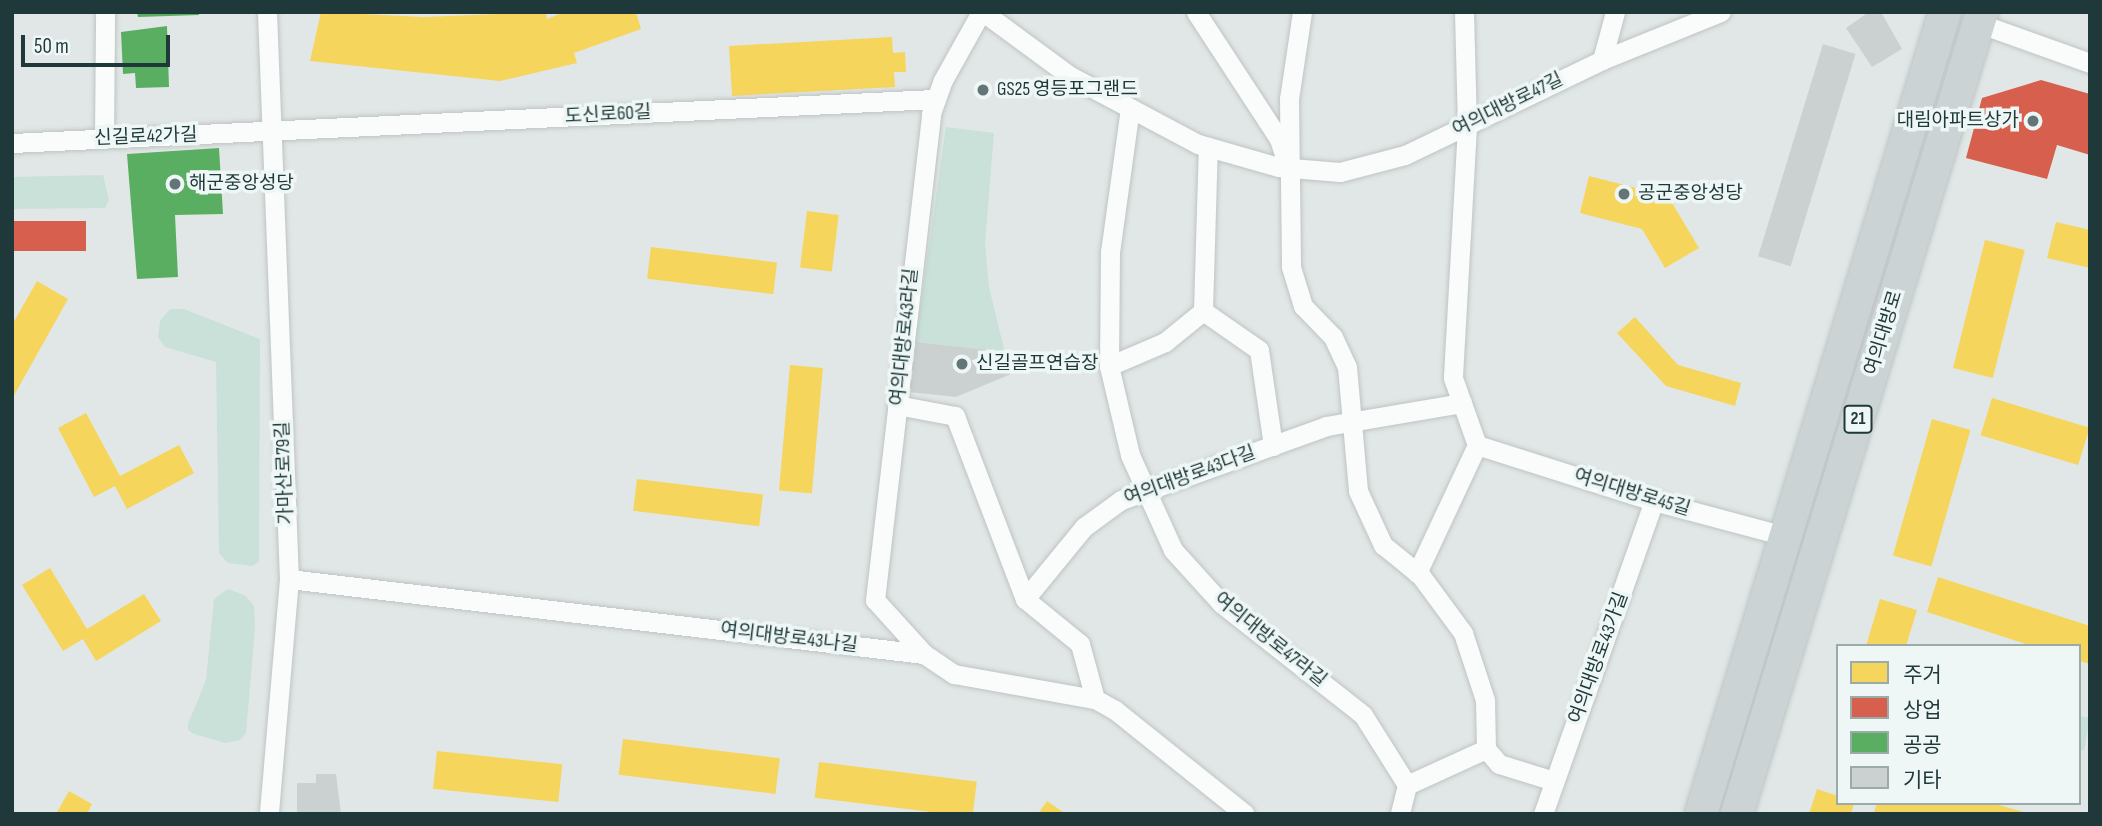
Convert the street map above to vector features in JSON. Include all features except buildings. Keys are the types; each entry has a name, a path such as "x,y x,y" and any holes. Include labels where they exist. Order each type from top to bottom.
{"main road":[{"name":"여의대방로","path":"1701,814 1788,537 1942,13"},
{"name":"여의대방로","path":"1737,814 1980,18"}],"street":[{"path":"104,139 105,12"},
{"path":"267,12 276,132"},
{"name":"여의대방로43라길","path":"923,654 875,600 936,99 982,12"},
{"name":"여의대방로47길","path":"982,12 1070,76 1208,147 1289,168 1340,172 1405,155 1602,60 1721,12"},
{"path":"1196,12 1279,139 1289,168"},
{"path":"1301,12 1289,99 1291,267 1303,306 1333,337 1347,367 1358,491 1383,545 1417,573 1463,633 1485,700 1486,749 1499,764 1554,781"},
{"path":"1417,573 1477,445 1453,378 1467,126 1464,12"},
{"path":"1602,60 1615,12"},
{"path":"1980,18 2090,63"},
{"name":"도신로60길","path":"276,132 936,99"},
{"name":"여의대방로47라길","path":"1130,108 1110,252 1109,366 1129,455 1173,550 1222,604 1363,715 1407,785"},
{"name":"신길로42가길","path":"12,143 276,132"},
{"name":"가마산로79길","path":"269,814 289,579 276,132"},
{"path":"1109,366 1165,342 1203,311 1208,147"},
{"name":"여의대방로43다길","path":"1203,311 1259,350 1273,446"},
{"name":"여의대방로43다길","path":"1025,599 1084,527 1121,500 1352,420 1462,403"},
{"path":"897,405 955,416 1025,599 1080,643 1095,699"},
{"name":"여의대방로45길","path":"1477,445 1654,501 1788,537"},
{"name":"여의대방로43가길","path":"1543,814 1654,501"},
{"name":"여의대방로43나길","path":"289,579 923,654 954,674 1095,699 1115,710 1245,814"},
{"path":"1400,814 1407,785 1486,749"}],"green space":[{"path":"946,127 994,133 985,243 989,287 1005,353 915,342"},
{"path":"103,175 109,200 105,208 12,209 12,177"},
{"path":"170,309 184,309 260,339 259,562 252,566 228,563 219,553 216,362 165,347 158,337 160,321"},
{"path":"228,589 246,596 254,606 255,628 246,733 240,740 225,743 194,734 188,730 188,724 206,680 214,599"},
{"path":"2081,716 2090,718 2084,750 2081,750"}],"place":[{"name":"GS25 영등포그랜드","path":"983,90"},
{"name":"대림아파트상가","path":"2033,121"},
{"name":"해군중앙성당","path":"175,184"},
{"name":"공군중앙성당","path":"1624,194"},
{"name":"신길골프연습장","path":"962,364"}]}
